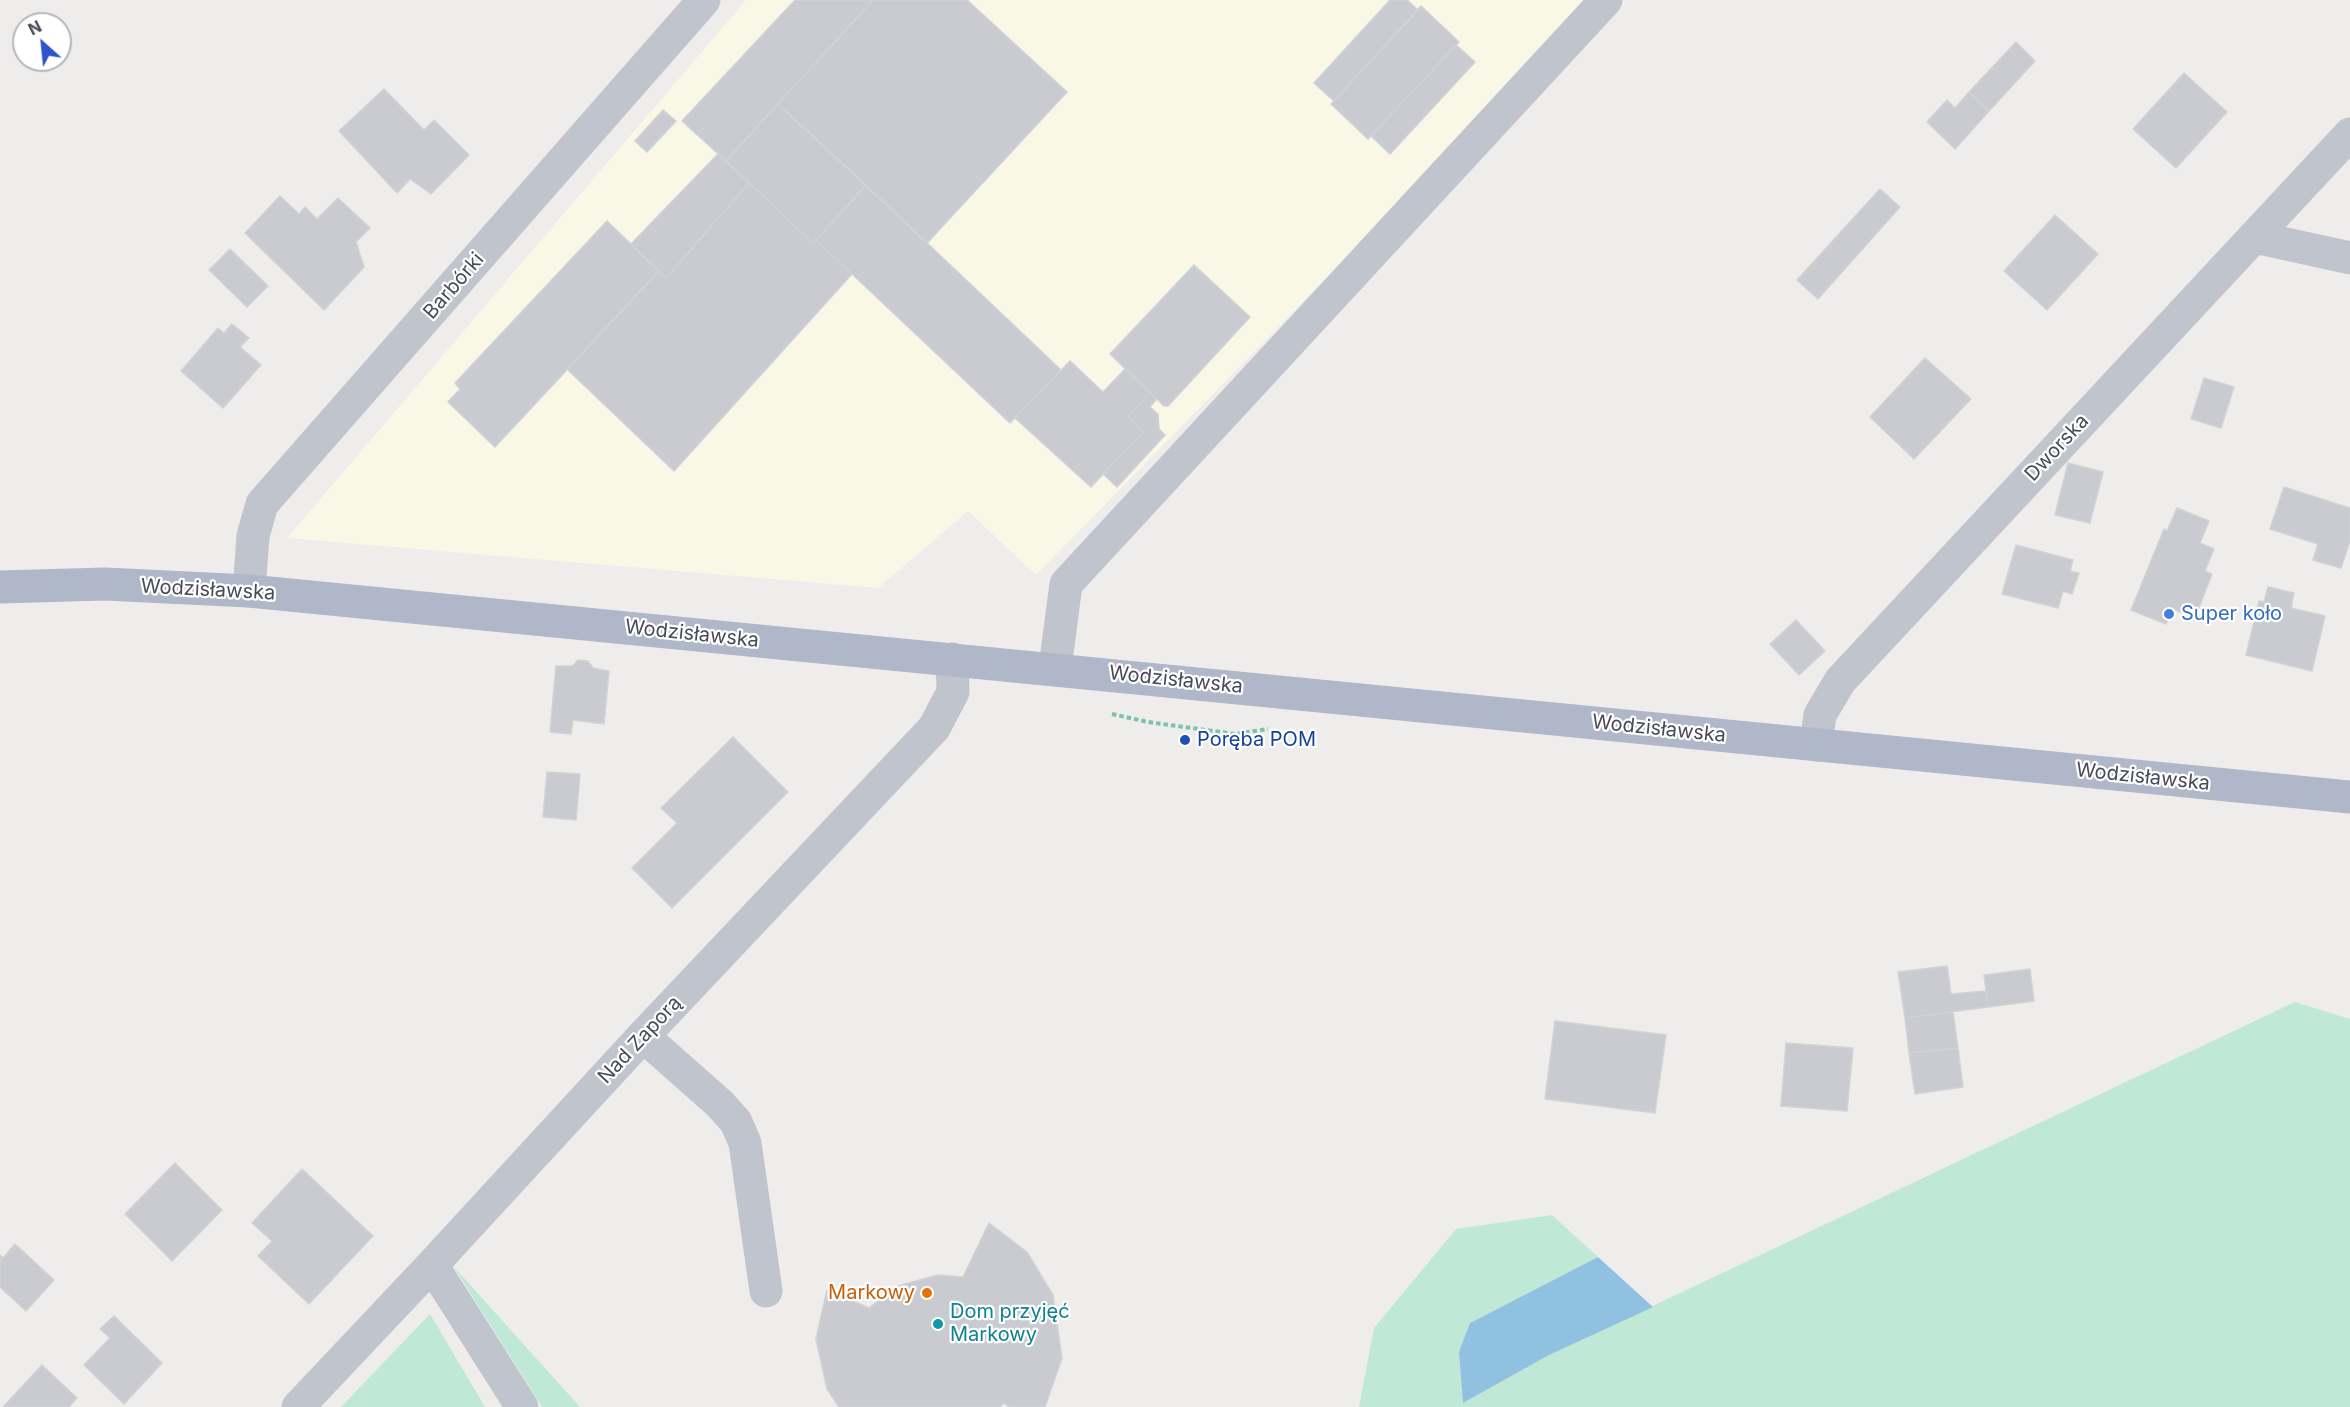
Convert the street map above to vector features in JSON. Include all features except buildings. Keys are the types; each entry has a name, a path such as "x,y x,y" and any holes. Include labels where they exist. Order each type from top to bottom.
{"main road":[{"name":"Wodzisławska","path":"0,587 105,584 249,591 1055,668 2350,797"}],"street":[{"name":"Barbórki","path":"249,591 253,536 262,504 704,0"},
{"path":"1055,668 1066,584 1606,0"},
{"name":"Dworska","path":"1816,745 1820,715 1840,681 2350,134"},
{"path":"2254,237 2350,258"},
{"name":"Nad Zaporą","path":"298,1407 432,1266 643,1036 934,728 953,692 952,659"},
{"path":"643,1036 720,1104 736,1122 745,1143 766,1291"},
{"path":"432,1266 522,1407"}],"shaded area":[{"path":"746,0 1598,0 1036,575 968,511 878,588 287,538"}],"green space":[{"path":"2295,1002 2350,1019 2350,1407 1359,1407 1374,1328 1456,1229 1552,1215 1598,1257 1470,1323 1463,1403 1549,1355"},
{"path":"454,1267 580,1407 542,1407"},
{"path":"430,1314 485,1407 341,1407"}],"water":[{"path":"1598,1257 1653,1307 1549,1355 1463,1403 1459,1352 1470,1323"}],"place":[{"name":"Super koło","path":"2169,614"},
{"name":"Poręba POM","path":"1185,740"},
{"name":"Markowy","path":"927,1293"},
{"name":"Dom przyjęć Markowy","path":"938,1324"}]}
